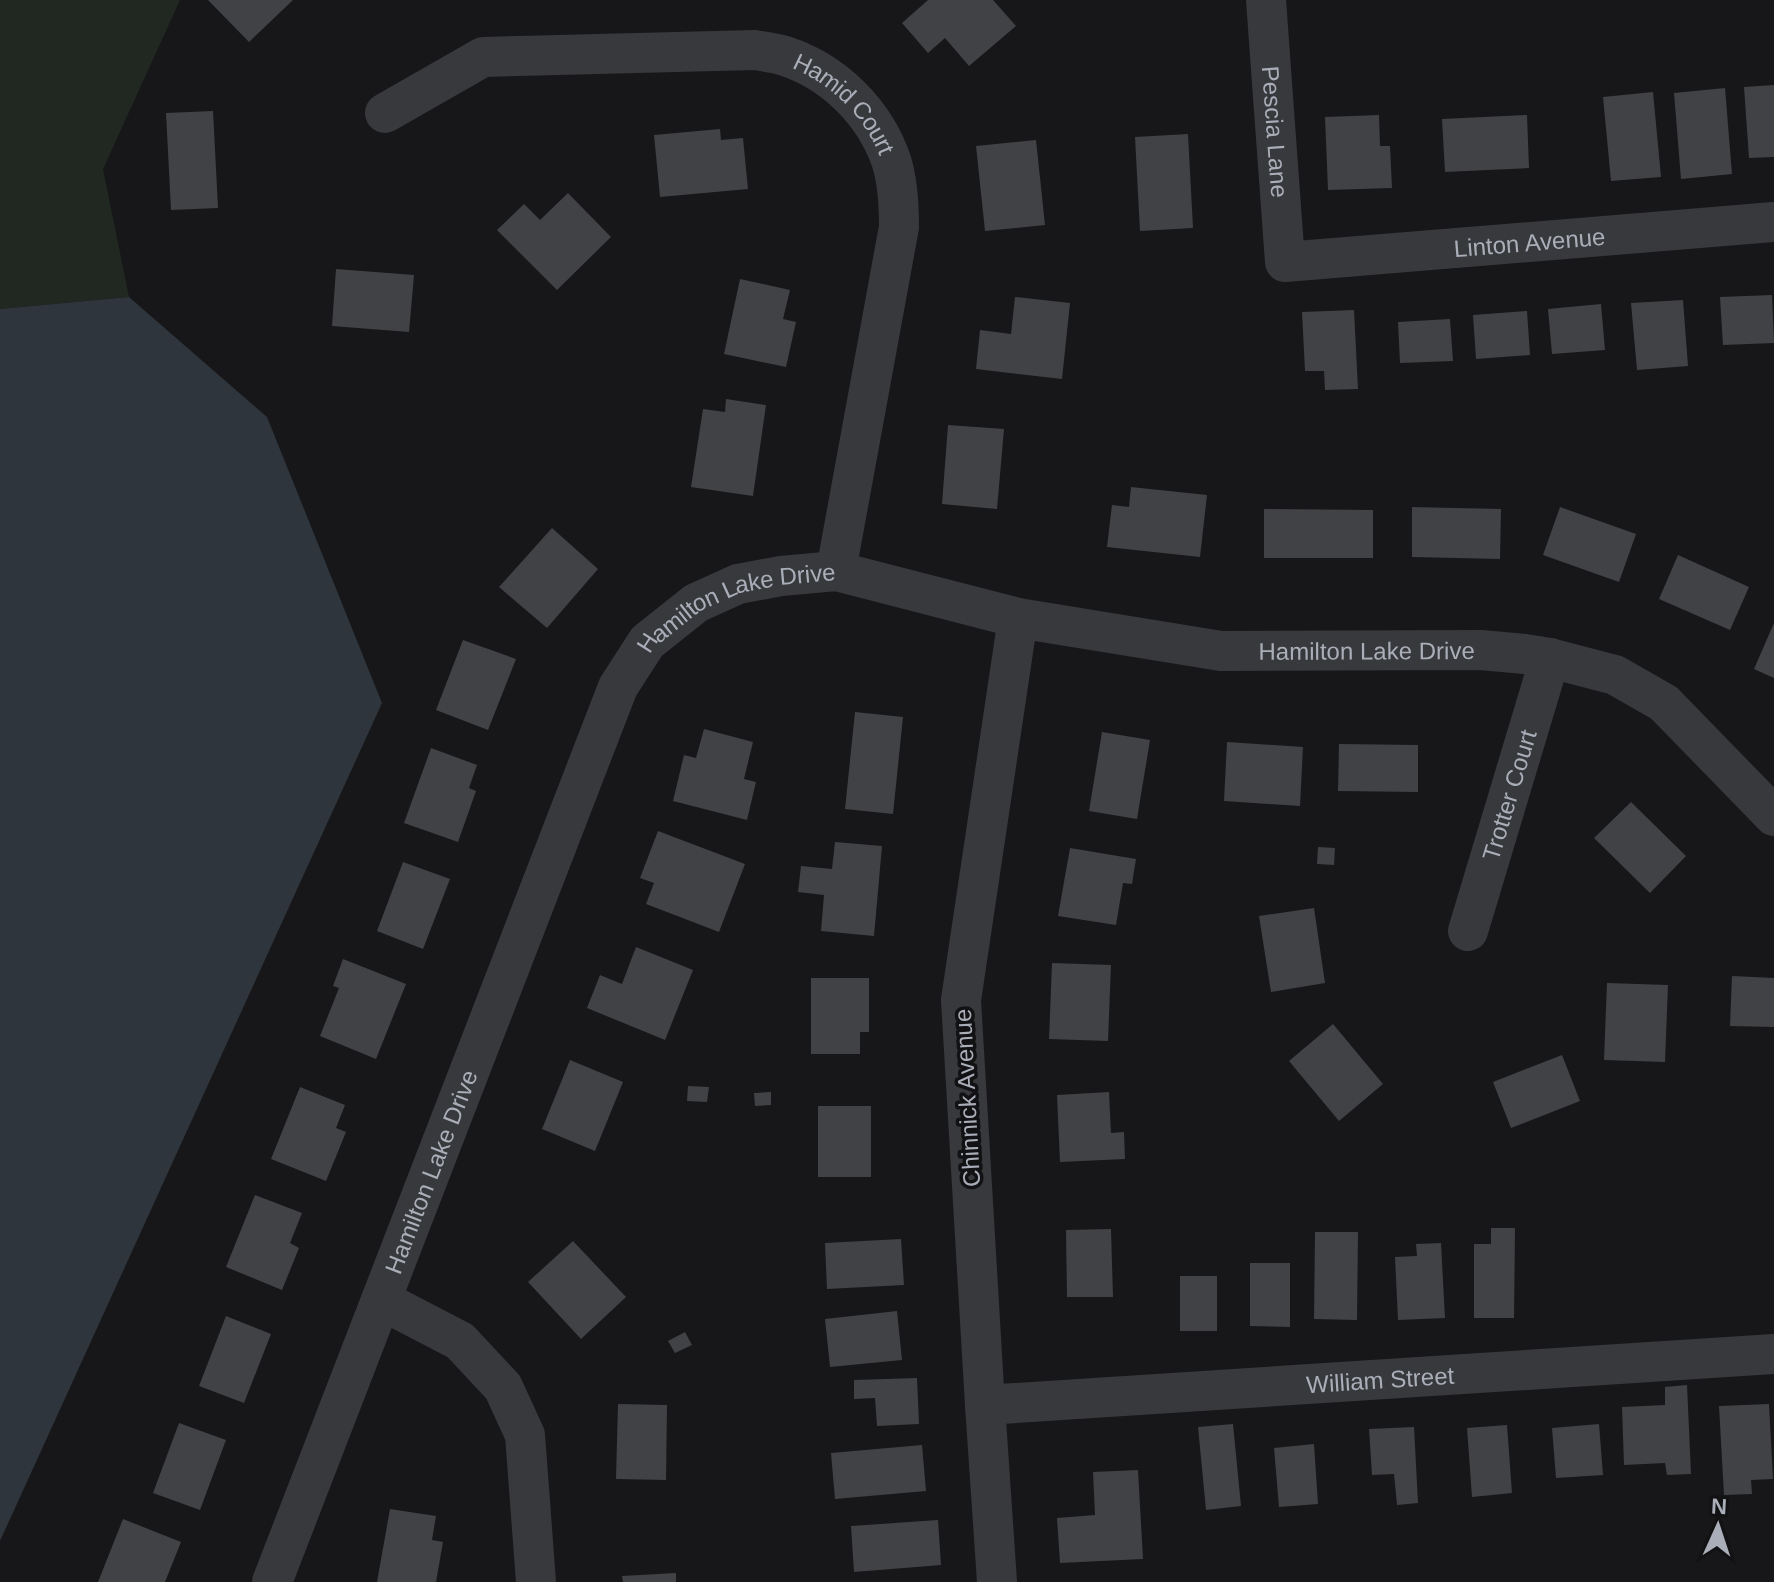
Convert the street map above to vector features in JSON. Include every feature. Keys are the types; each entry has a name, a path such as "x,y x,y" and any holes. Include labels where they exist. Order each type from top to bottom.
{"street":[{"name":"Pescia Lane","path":"1266,0 1285,262"},
{"name":"Hamid Court","path":"385,113 483,57 755,50 785,56 824,74 852,97 877,128 892,161 899,200 899,227 836,571"},
{"name":"Linton Avenue","path":"1285,262 1774,222"},
{"name":"Hamilton Lake Drive","path":"272,1582 612,702 647,642 696,603 738,584 836,571 1018,618 1221,651 1481,650 1550,658 1615,675 1664,703 1774,816"},
{"name":"Chinnick Avenue","path":"997,1582 961,1000 1018,618"},
{"name":"Trotter Court","path":"1468,931 1550,658"},
{"path":"381,1300 460,1341 503,1387 525,1435 536,1582"},
{"name":"William Street","path":"985,1405 1774,1354"}],"shaded area":[{"path":"0,0 180,0 103,169 129,297 0,309"},
{"path":"129,297 267,417 382,703 0,1541 0,309"}],"building":[{"path":"208,0 293,0 249,42"},
{"path":"928,0 993,0 1016,26 969,66 945,38 928,53 902,23"},
{"path":"1774,85 1774,157 1749,158 1744,87"},
{"path":"1725,88 1732,174 1681,179 1674,93"},
{"path":"1653,92 1661,177 1611,181 1603,97"},
{"path":"213,111 218,208 171,210 166,113"},
{"path":"1379,115 1380,146 1390,146 1392,188 1328,190 1325,117"},
{"path":"1527,115 1529,168 1445,172 1442,119"},
{"path":"720,129 721,140 743,138 748,189 660,197 654,135"},
{"path":"1188,134 1193,228 1140,231 1135,137"},
{"path":"1036,140 1045,225 985,231 976,146"},
{"path":"568,193 611,237 557,290 497,230 524,204 540,220"},
{"path":"336,269 414,275 409,332 332,326"},
{"path":"740,279 790,290 783,319 796,322 786,367 724,354"},
{"path":"1772,295 1774,343 1723,345 1720,297"},
{"path":"1015,297 1070,303 1062,379 976,369 980,330 1011,334"},
{"path":"1683,300 1688,366 1637,370 1631,303"},
{"path":"1601,304 1605,350 1552,354 1548,309"},
{"path":"1354,310 1358,389 1325,390 1324,371 1305,371 1302,312"},
{"path":"1527,311 1530,355 1476,359 1473,315"},
{"path":"1450,319 1453,361 1400,363 1398,322"},
{"path":"726,399 766,405 753,496 691,487 703,409 725,412"},
{"path":"948,425 1004,429 997,509 942,504"},
{"path":"1131,487 1207,495 1200,557 1107,547 1112,505 1129,507"},
{"path":"1412,507 1501,509 1500,559 1412,557"},
{"path":"1560,507 1636,534 1619,582 1543,555"},
{"path":"1264,509 1373,510 1373,558 1264,558"},
{"path":"552,528 598,569 547,628 499,587"},
{"path":"1678,555 1749,587 1730,630 1659,599"},
{"path":"1774,623 1774,678 1754,669"},
{"path":"463,640 516,659 488,730 436,710"},
{"path":"855,712 903,717 893,814 845,809"},
{"path":"704,729 753,742 744,779 756,782 747,820 673,801 684,755 696,758"},
{"path":"1102,732 1150,740 1137,819 1089,811"},
{"path":"1227,742 1303,747 1300,806 1224,801"},
{"path":"1339,744 1418,745 1418,792 1338,791"},
{"path":"431,748 477,765 469,788 476,791 458,842 404,823"},
{"path":"1631,802 1686,856 1650,893 1594,838"},
{"path":"658,831 745,864 719,932 646,904 654,883 640,878"},
{"path":"835,842 882,846 874,936 821,931 824,895 798,892 801,866 832,869"},
{"path":"1318,847 1335,848 1334,865 1317,864"},
{"path":"1070,848 1136,859 1132,884 1123,883 1116,925 1058,916"},
{"path":"403,862 450,879 423,949 377,931"},
{"path":"1314,908 1325,983 1271,992 1259,916"},
{"path":"636,947 693,970 665,1040 587,1008 600,975 622,984"},
{"path":"343,959 406,984 376,1059 320,1036 339,988 333,986"},
{"path":"1052,963 1111,965 1108,1041 1049,1039"},
{"path":"1732,976 1774,978 1774,1027 1730,1026"},
{"path":"811,978 869,978 869,1032 860,1032 860,1054 811,1054"},
{"path":"1607,983 1668,985 1665,1062 1604,1060"},
{"path":"1333,1024 1383,1084 1339,1121 1289,1061"},
{"path":"1562,1055 1580,1101 1511,1128 1493,1082"},
{"path":"570,1060 623,1082 595,1151 542,1129"},
{"path":"688,1086 709,1087 707,1102 687,1101"},
{"path":"300,1087 345,1105 336,1128 346,1132 326,1181 271,1159"},
{"path":"771,1092 771,1105 755,1106 754,1093"},
{"path":"1109,1092 1111,1133 1124,1132 1125,1159 1060,1162 1057,1095"},
{"path":"818,1106 871,1106 871,1177 818,1177"},
{"path":"255,1195 302,1213 290,1243 299,1248 282,1290 226,1267"},
{"path":"1491,1228 1515,1228 1514,1318 1474,1318 1474,1244 1491,1244"},
{"path":"1111,1229 1113,1297 1067,1297 1066,1230"},
{"path":"1315,1232 1358,1232 1357,1320 1314,1319"},
{"path":"901,1239 904,1285 827,1289 825,1243"},
{"path":"573,1241 626,1297 581,1339 528,1282"},
{"path":"1441,1243 1445,1318 1398,1320 1395,1257 1417,1256 1416,1244"},
{"path":"1250,1263 1290,1263 1290,1327 1250,1326"},
{"path":"1180,1276 1217,1276 1217,1331 1180,1331"},
{"path":"897,1311 902,1360 830,1367 825,1319"},
{"path":"226,1316 271,1334 244,1403 199,1386"},
{"path":"685,1332 692,1345 675,1353 668,1341"},
{"path":"917,1378 919,1424 877,1426 875,1398 854,1399 854,1380"},
{"path":"1687,1385 1691,1474 1667,1475 1665,1463 1624,1465 1622,1407 1665,1405 1665,1387"},
{"path":"618,1404 667,1405 666,1480 616,1479"},
{"path":"1769,1404 1773,1479 1751,1480 1752,1494 1724,1495 1719,1406"},
{"path":"179,1423 226,1440 200,1510 153,1493"},
{"path":"1233,1424 1241,1506 1206,1510 1198,1427"},
{"path":"1599,1424 1603,1475 1556,1478 1552,1428"},
{"path":"1507,1425 1512,1493 1472,1497 1467,1428"},
{"path":"1414,1427 1418,1503 1397,1505 1394,1474 1372,1475 1369,1429"},
{"path":"1314,1444 1318,1504 1279,1507 1274,1448"},
{"path":"922,1445 926,1491 835,1499 831,1453"},
{"path":"1138,1470 1143,1559 1060,1563 1057,1518 1095,1515 1093,1472"},
{"path":"390,1509 436,1516 432,1540 443,1542 436,1582 377,1582"},
{"path":"123,1519 181,1542 165,1582 98,1582"},
{"path":"938,1520 941,1565 854,1572 851,1526"},
{"path":"676,1573 676,1582 623,1582 622,1576"}]}
